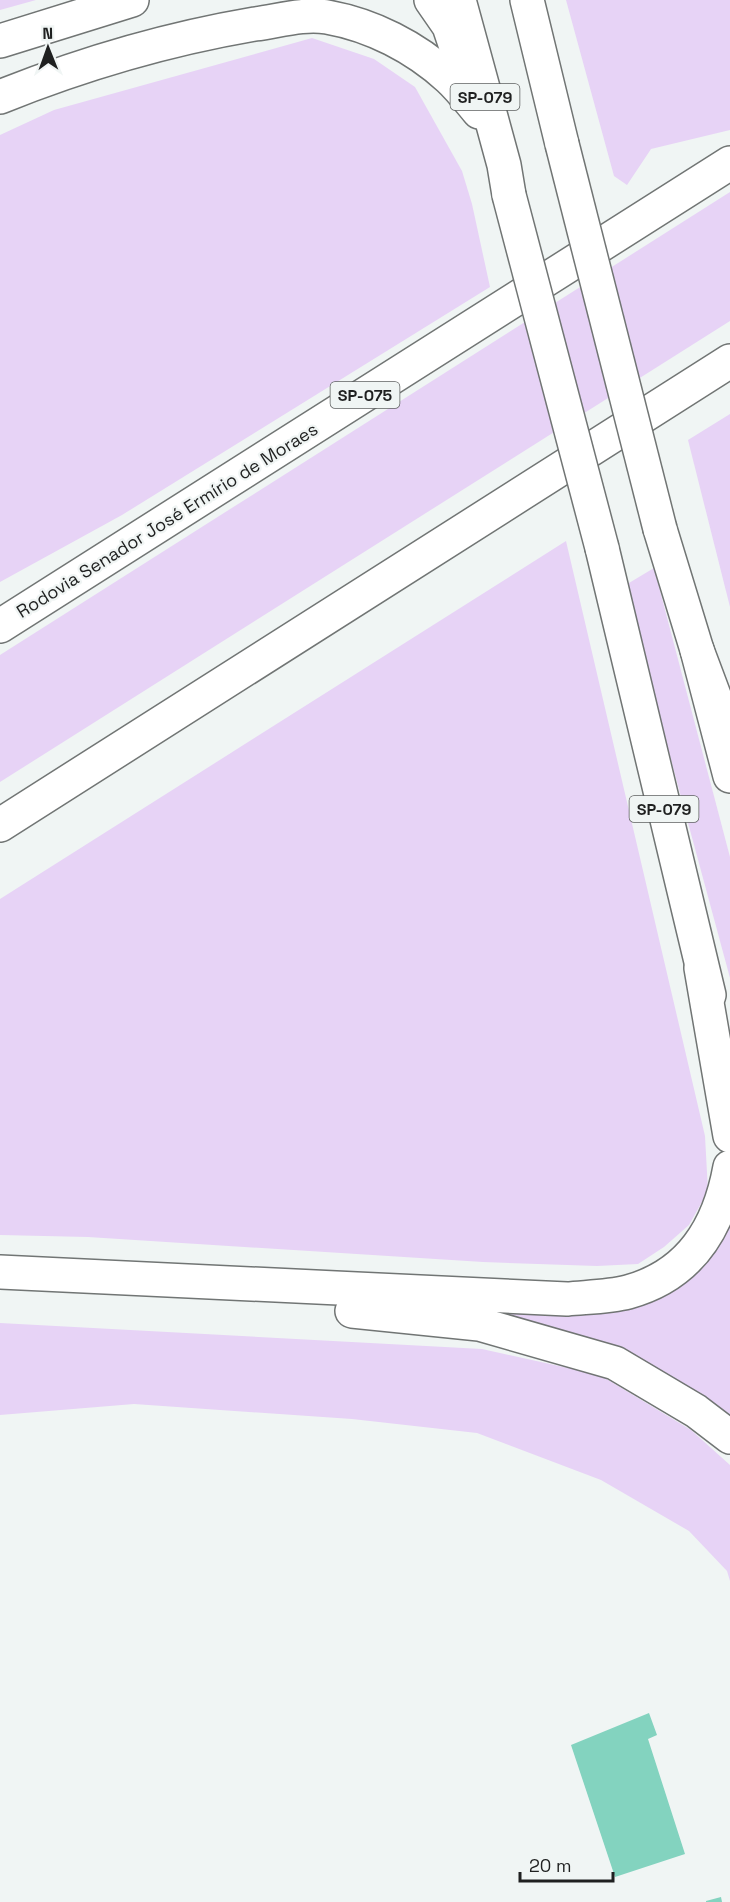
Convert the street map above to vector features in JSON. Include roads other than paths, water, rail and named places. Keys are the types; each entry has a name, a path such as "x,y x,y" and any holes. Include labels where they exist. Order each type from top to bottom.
{"main road":[{"path":"0,41 132,0"},
{"path":"431,0 449,26 508,189"},
{"name":"SP-079","path":"459,0 504,165 508,189 602,548 701,968 730,1069"},
{"name":"SP-079","path":"527,0 660,530 697,650 730,776"},
{"path":"0,97 47,78 162,42 297,17 324,16 378,31 401,44 448,77 479,112"},
{"name":"Rodovia Senador José Ermírio de Moraes","path":"0,626 730,163"},
{"path":"0,825 730,361"},
{"path":"697,650 730,738"},
{"path":"701,968 730,1136"},
{"path":"0,1272 567,1299 627,1292 665,1278 685,1261 708,1234 725,1197 730,1167"},
{"path":"0,1290 271,1302 479,1324 615,1363 696,1411 730,1437"}]}
